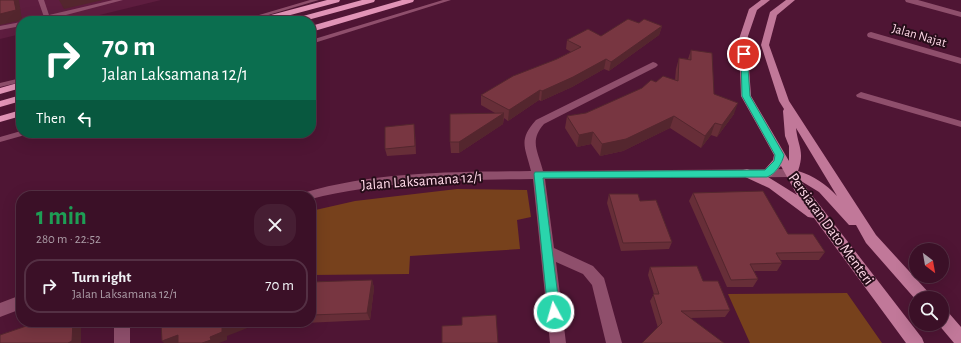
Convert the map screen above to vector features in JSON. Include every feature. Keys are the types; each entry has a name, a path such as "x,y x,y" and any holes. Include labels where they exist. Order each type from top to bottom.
{"highway":[{"path":"277,16 336,0"},
{"path":"313,16 371,0"},
{"path":"316,28 410,0"},
{"path":"0,91 16,86"},
{"path":"0,104 16,99"},
{"path":"0,119 16,114"}],"main road":[{"name":"Persiaran Dato Menteri","path":"766,0 753,9 743,39 746,96 801,190 916,343"},
{"name":"Persiaran Dato Menteri","path":"791,0 773,14 765,44 784,101 871,239 918,291"},
{"path":"788,107 791,136 795,146 796,159 791,173 806,178 823,189 871,239"},
{"path":"767,173 778,162 780,155"},
{"path":"747,173 760,177 786,193 826,224"},
{"path":"949,325 961,339"}],"street":[{"path":"909,0 961,15"},
{"name":"Jalan Najat","path":"870,35 961,61"},
{"path":"558,343 538,174 529,140 532,131 540,122 653,65"},
{"path":"861,95 961,124"},
{"name":"Jalan Laksamana 12/1","path":"316,193 330,189 391,180 538,174 791,173"},
{"path":"547,251 588,270 599,282 614,343"},
{"path":"0,310 16,304"},
{"path":"122,327 122,343"}],"lane":[{"path":"41,0 46,16"},
{"path":"55,16 120,0"},
{"path":"260,16 316,0"},
{"path":"316,40 448,0"},
{"path":"0,28 16,25"},
{"path":"0,85 16,81"},
{"path":"0,140 16,135"}],"shaded area":[{"path":"0,0 161,0 95,16 16,16 16,35 0,39"},
{"path":"457,189 527,190 531,217 517,220 520,249 410,256 409,274 316,275 316,210 355,201"},
{"path":"847,293 882,343 750,343 728,294"}],"building":[{"path":"0,0 14,0 16,10 0,14"},
{"path":"628,19 639,23 644,19 662,26 611,62 606,59 573,77 542,91 540,90 509,110 481,95 513,76 557,59 581,47 567,40 588,29 601,36"},
{"path":"691,50 712,53 714,94 738,103 722,125 715,123 705,136 674,116 626,139 602,144 593,132 579,135 567,116 586,113 642,88 651,80 656,82 663,76 678,81 679,58 691,60"},
{"path":"504,113 459,142 450,142 450,114"},
{"path":"414,124 415,146 385,149 385,127"},
{"path":"763,191 788,234 813,234 825,252 776,253 782,263 750,264 758,279 731,280 693,193"},
{"path":"609,194 638,194 640,201 656,200 672,242 623,243"},
{"path":"697,266 703,281 718,281 730,310 681,311 724,343 642,343 662,323 653,294 659,294 650,267"},
{"path":"372,280 367,313 316,315 316,282"},
{"path":"496,315 498,343 442,343 442,326 462,325 462,317"},
{"path":"23,327 73,327 72,341 68,343 0,343 0,335"},
{"path":"161,327 225,327 222,328 222,332 210,337 211,340 202,343 178,343 178,335 162,341"}],"route":[{"path":"554,312 542,198 538,174 767,173 778,162 780,155 746,96 744,54"}]}
